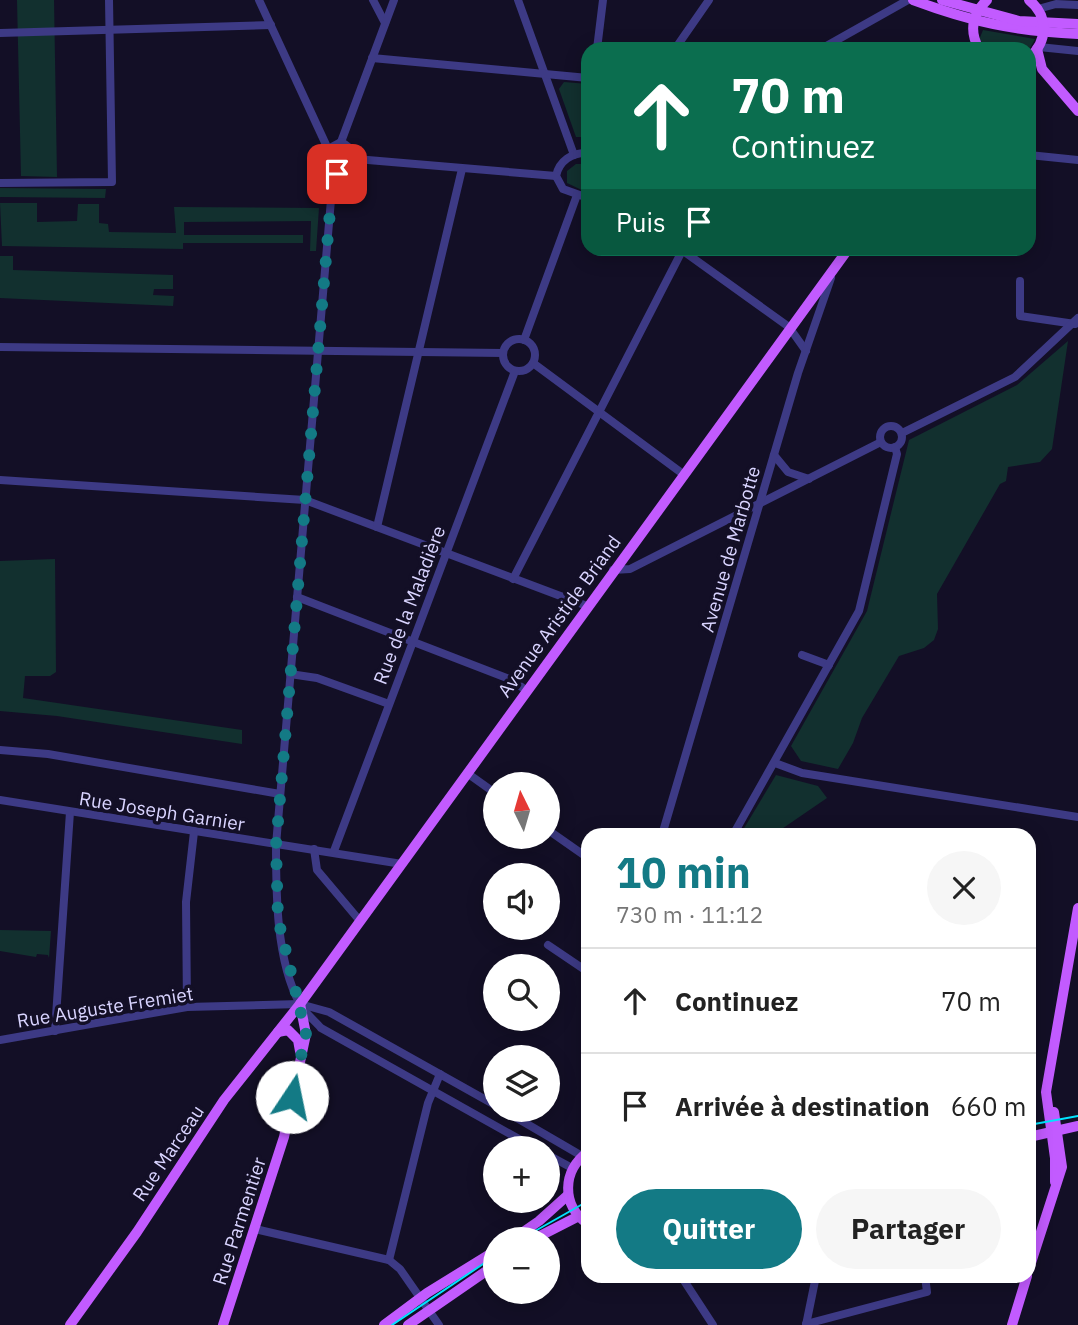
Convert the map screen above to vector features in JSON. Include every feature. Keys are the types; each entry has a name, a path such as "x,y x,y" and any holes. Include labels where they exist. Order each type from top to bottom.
{"main road":[{"path":"910,0 978,8"},
{"path":"942,0 1044,28 1078,34"},
{"path":"1029,0 1038,9 1044,28 1036,48"},
{"path":"976,42 973,35 978,8"},
{"path":"1044,28 1078,24"},
{"path":"1036,54 1042,69 1078,111"},
{"path":"1036,67 1042,69"},
{"name":"Avenue Aristide Briand","path":"300,1004 789,327 844,256"},
{"path":"1036,1246 1055,1182 1054,1132 1046,1099 1075,951 1078,908"},
{"name":"Rue Marceau","path":"70,1325 137,1232 224,1100 300,1004"},
{"name":"Rue Parmentier","path":"223,1325 284,1138 306,1034 300,1004"},
{"path":"278,1032 288,1030 295,1036 300,1047 300,1058"},
{"path":"1036,1136 1078,1126"},
{"path":"557,1227 579,1216 568,1195 572,1168 581,1158"},
{"path":"530,1227 568,1195"},
{"path":"384,1325 483,1259"},
{"path":"408,1325 483,1273"},
{"path":"1012,1325 1025,1283"}],"street":[{"path":"0,183 109,183 113,178 109,0"},
{"path":"259,0 337,174 332,188 280,794 276,845 278,919 300,1004 321,1028 514,1136"},
{"path":"373,0 384,23"},
{"path":"328,149 341,142 394,0"},
{"path":"518,0 574,155"},
{"path":"598,42 603,0"},
{"path":"681,42 709,0"},
{"path":"834,42 910,0"},
{"path":"1038,9 1056,4 1078,5"},
{"path":"0,33 271,25"},
{"path":"1036,51 1078,51"},
{"path":"372,58 581,77"},
{"path":"337,174 354,169 356,159 350,147 341,142"},
{"path":"581,154 561,162 556,176 563,189 581,196"},
{"path":"1036,156 1078,160"},
{"path":"356,159 556,176"},
{"path":"377,527 421,353 462,169"},
{"path":"524,340 577,195"},
{"path":"513,579 678,256"},
{"path":"689,256 789,327 806,351"},
{"name":"Avenue de Marbotte","path":"664,828 774,455 832,274"},
{"path":"1020,281 1020,316 1076,322"},
{"path":"902,433 1015,377 1076,322"},
{"path":"524,340 534,348 533,363 526,370 515,371 506,365 503,353 509,342 524,340"},
{"path":"0,347 503,353"},
{"path":"533,363 683,474"},
{"name":"Rue de la Maladière","path":"334,851 515,371"},
{"path":"887,426 894,426 902,433 902,440 895,447 888,448 881,442 880,434 887,426"},
{"path":"613,570 630,569 881,442"},
{"path":"737,828 859,611 897,454 895,447"},
{"path":"774,455 788,472 808,479"},
{"path":"0,480 305,500 587,606"},
{"path":"297,597 512,680 527,691"},
{"path":"802,655 829,665"},
{"path":"290,674 317,678 389,704"},
{"path":"0,750 48,754 280,794"},
{"path":"775,763 802,773 1078,817"},
{"path":"467,773 483,784"},
{"name":"Rue Joseph Garnier","path":"0,800 276,845 334,851 402,864"},
{"path":"55,1031 70,812"},
{"path":"187,1007 186,902 194,832"},
{"path":"560,838 581,853"},
{"path":"314,849 317,870 332,891 360,920"},
{"path":"548,945 581,967"},
{"name":"Rue Auguste Fremiet","path":"0,1041 187,1007 300,1004 330,1012 483,1098"},
{"path":"389,1260 433,1089 440,1074"},
{"path":"525,1122 581,1152"},
{"path":"560,1162 572,1168"},
{"path":"255,1229 389,1260 400,1269 439,1325"},
{"path":"686,1283 713,1325"},
{"path":"815,1283 806,1324 927,1292 926,1283"}],"green space":[{"path":"17,0 54,0 57,177 21,176"},
{"path":"983,30 1035,39 1033,42 979,40"},
{"path":"564,82 581,83 581,137 576,137 559,89"},
{"path":"576,164 581,164 581,190 567,183 567,171"},
{"path":"0,188 106,189 105,198 0,197"},
{"path":"0,203 37,203 37,222 77,221 78,204 99,204 99,223 108,224 109,232 176,233 174,207 319,208 316,251 310,251 311,221 184,222 184,235 303,235 303,243 183,243 183,249 2,246"},
{"path":"0,256 13,256 13,270 173,275 173,289 154,289 153,295 174,296 173,306 0,298"},
{"path":"1068,341 1052,449 1040,462 1008,467 1006,481 1000,484 937,594 938,629 934,640 924,648 899,656 862,718 853,743 838,769 801,761 791,746 867,611 909,440 1017,385"},
{"path":"55,559 56,672 50,676 25,676 23,698 242,730 242,744 57,716 0,711 0,561"},
{"path":"776,775 818,786 827,798 783,828 744,828"},
{"path":"0,930 51,931 49,958 48,955 37,954 36,957 0,951"}],"tram line":[{"path":"1036,1124 1078,1116"},
{"path":"542,1227 581,1205"},
{"path":"392,1325 483,1264"}],"route":[{"path":"292,1097 306,1034 278,919 276,845 321,303 332,188 337,174"}]}
